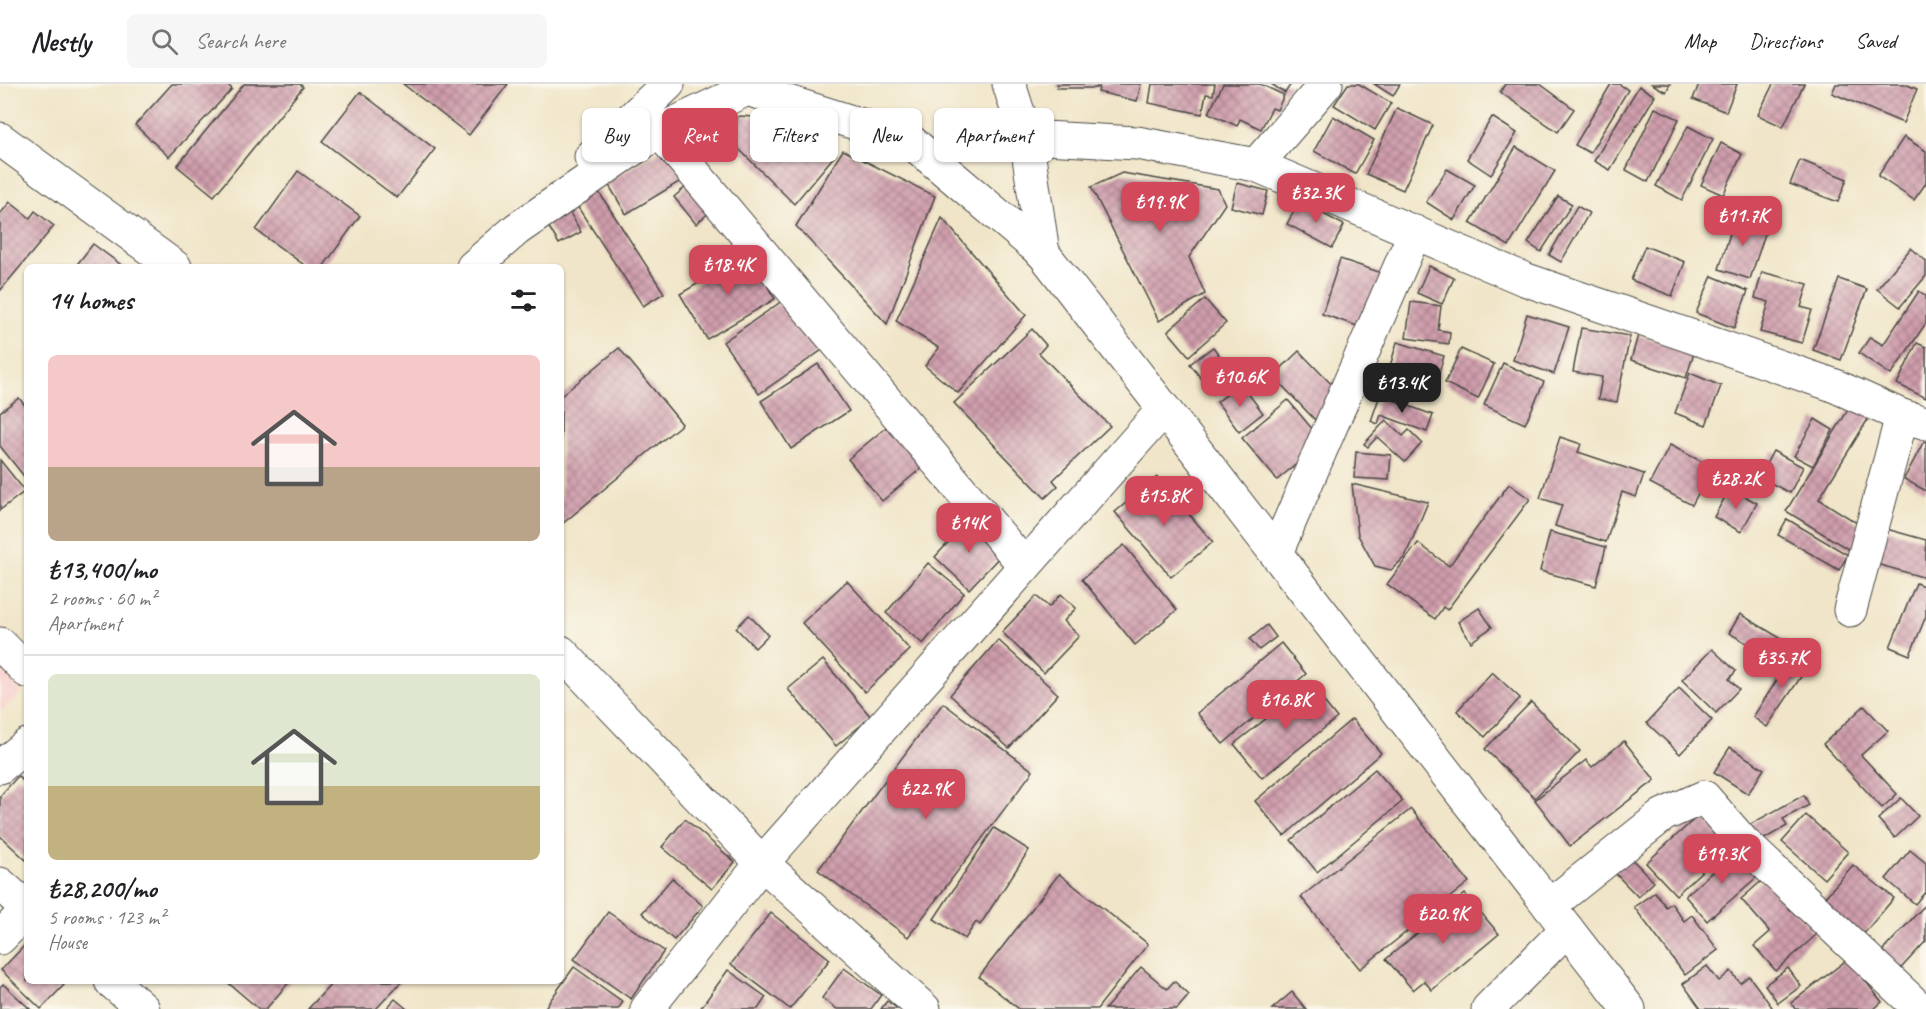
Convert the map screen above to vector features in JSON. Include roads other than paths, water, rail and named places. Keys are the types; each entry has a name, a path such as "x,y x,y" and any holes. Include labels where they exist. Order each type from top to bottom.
{"street":[{"path":"476,264 517,229 668,84"},
{"path":"1009,84 1017,108"},
{"path":"1256,165 1326,84"},
{"path":"517,229 659,130 747,89 909,140 1043,253 1629,1009"},
{"path":"659,130 1025,566"},
{"path":"0,139 171,264"},
{"path":"1054,139 1137,143 1256,165 1524,279 1833,385 1914,419 1850,609"},
{"path":"1030,162 1043,253"},
{"path":"1276,553 1414,232"},
{"path":"647,1009 762,863 1164,409"},
{"path":"0,644 24,668"},
{"path":"564,655 762,863 924,1009"},
{"path":"0,767 24,747"},
{"path":"1488,1009 1558,918 1663,815 1704,797 1743,842 1920,1009"},
{"path":"0,884 24,906"},
{"path":"0,938 24,912"},
{"path":"114,984 143,1009"}]}
